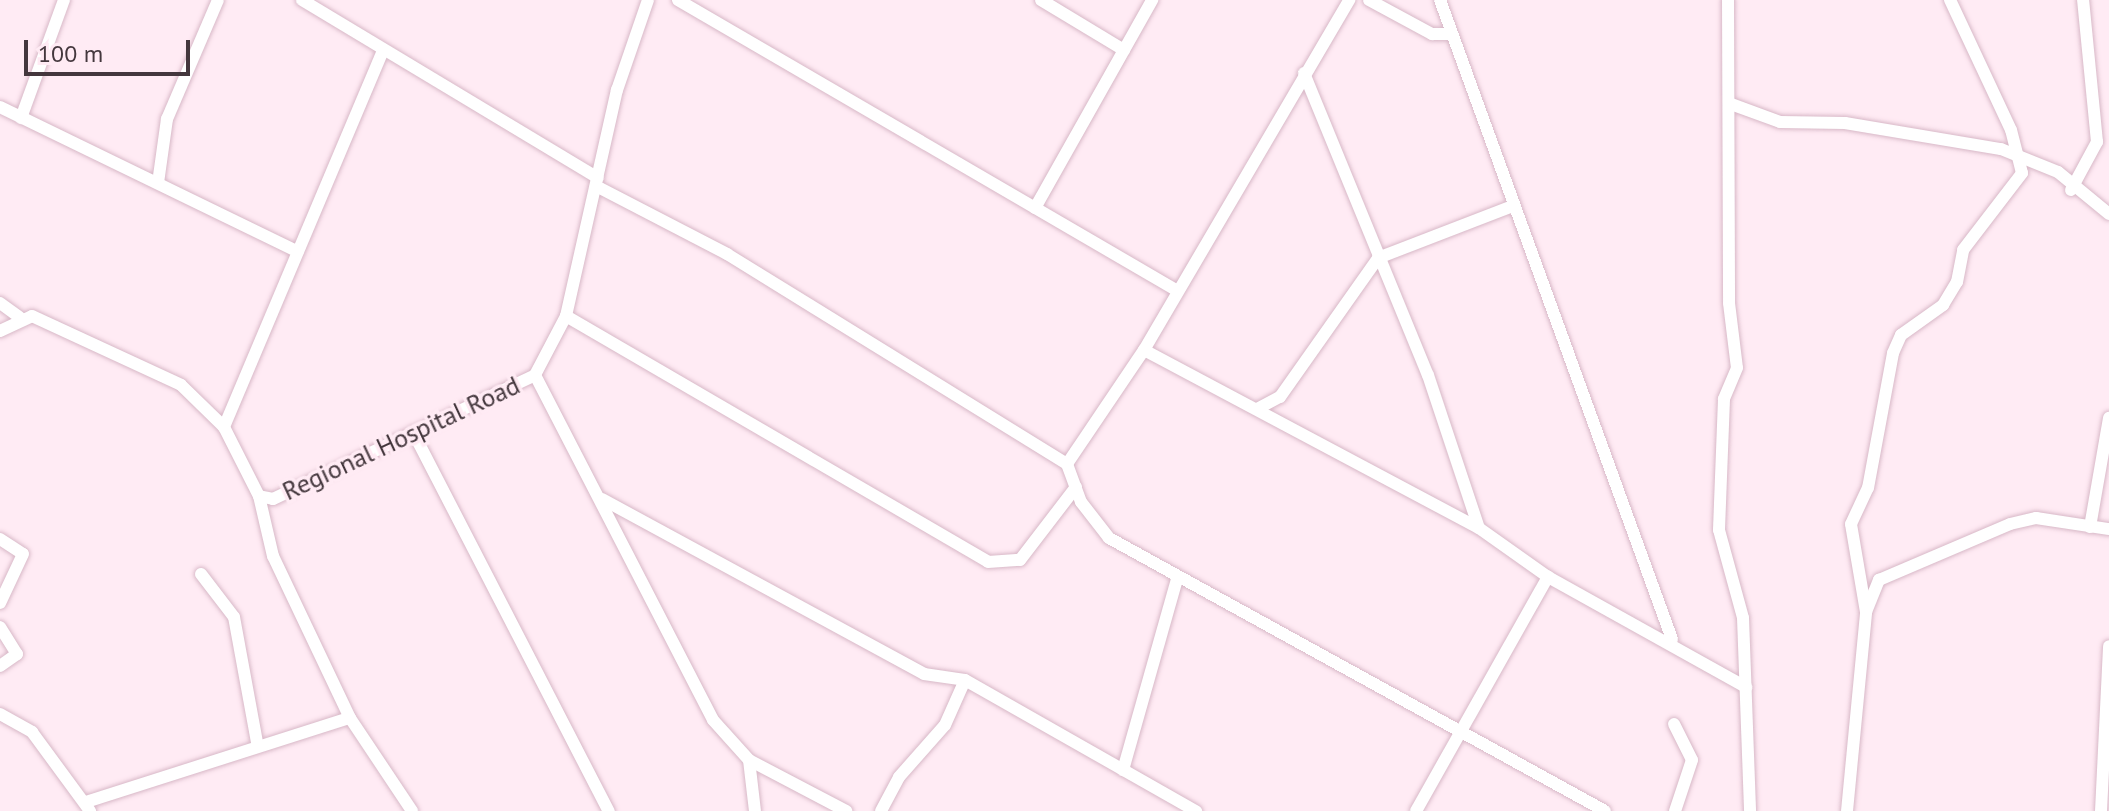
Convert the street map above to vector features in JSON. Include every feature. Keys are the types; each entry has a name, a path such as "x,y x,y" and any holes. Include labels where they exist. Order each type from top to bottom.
{"street":[{"path":"21,118 64,0"},
{"path":"158,183 167,119 218,0"},
{"path":"302,0 597,182 727,254 1067,464 1076,487 1109,538 1177,579 1465,729 1605,811"},
{"name":"Regional Hospital Road","path":"0,303 19,317 181,385 224,427 259,496 295,491 535,375 566,316 597,182 648,0"},
{"path":"678,0 1176,290"},
{"path":"1041,0 1124,50"},
{"path":"1035,208 1152,0"},
{"path":"1067,464 1144,350 1176,290 1349,0"},
{"path":"1369,0 1432,34 1450,34"},
{"path":"1440,0 1672,639"},
{"path":"1728,0 1731,104 1729,303 1737,368 1723,407 1719,530 1738,588 1746,687 1750,811"},
{"path":"1847,811 1866,612 1851,524 1868,488 1893,353 1901,335 1943,305 1957,282 1963,250 2019,183 2021,159 1950,0"},
{"path":"2071,190 2097,142 2083,0"},
{"path":"224,427 383,50"},
{"path":"1304,73 1428,375 1479,528"},
{"path":"1731,104 1780,122 1904,131 2021,159 2058,172 2071,190 2109,214"},
{"path":"0,107 298,252"},
{"path":"1257,409 1280,397 1378,258 1513,206"},
{"path":"566,316 988,562 1020,560 1076,487"},
{"path":"0,331 19,317"},
{"path":"1144,350 1479,528 1548,577 1672,639 1746,687"},
{"path":"535,375 602,499 713,720 749,760 846,811"},
{"path":"2090,527 2109,418"},
{"path":"413,432 609,811"},
{"path":"259,496 273,556 350,718 412,811"},
{"path":"602,499 924,674 965,680 1196,811"},
{"path":"1866,612 1879,580 1986,532 2036,518 2109,529"},
{"path":"0,539 23,554 0,603"},
{"path":"201,574 234,617 257,742"},
{"path":"1416,811 1548,577"},
{"path":"1123,770 1177,579"},
{"path":"0,627 17,654 0,666"},
{"path":"2101,811 2109,646"},
{"path":"881,811 899,777 945,725 965,680"},
{"path":"0,714 32,732 88,808 257,742 350,718"},
{"path":"1674,724 1692,773 1675,811"},
{"path":"749,760 755,811"}]}
